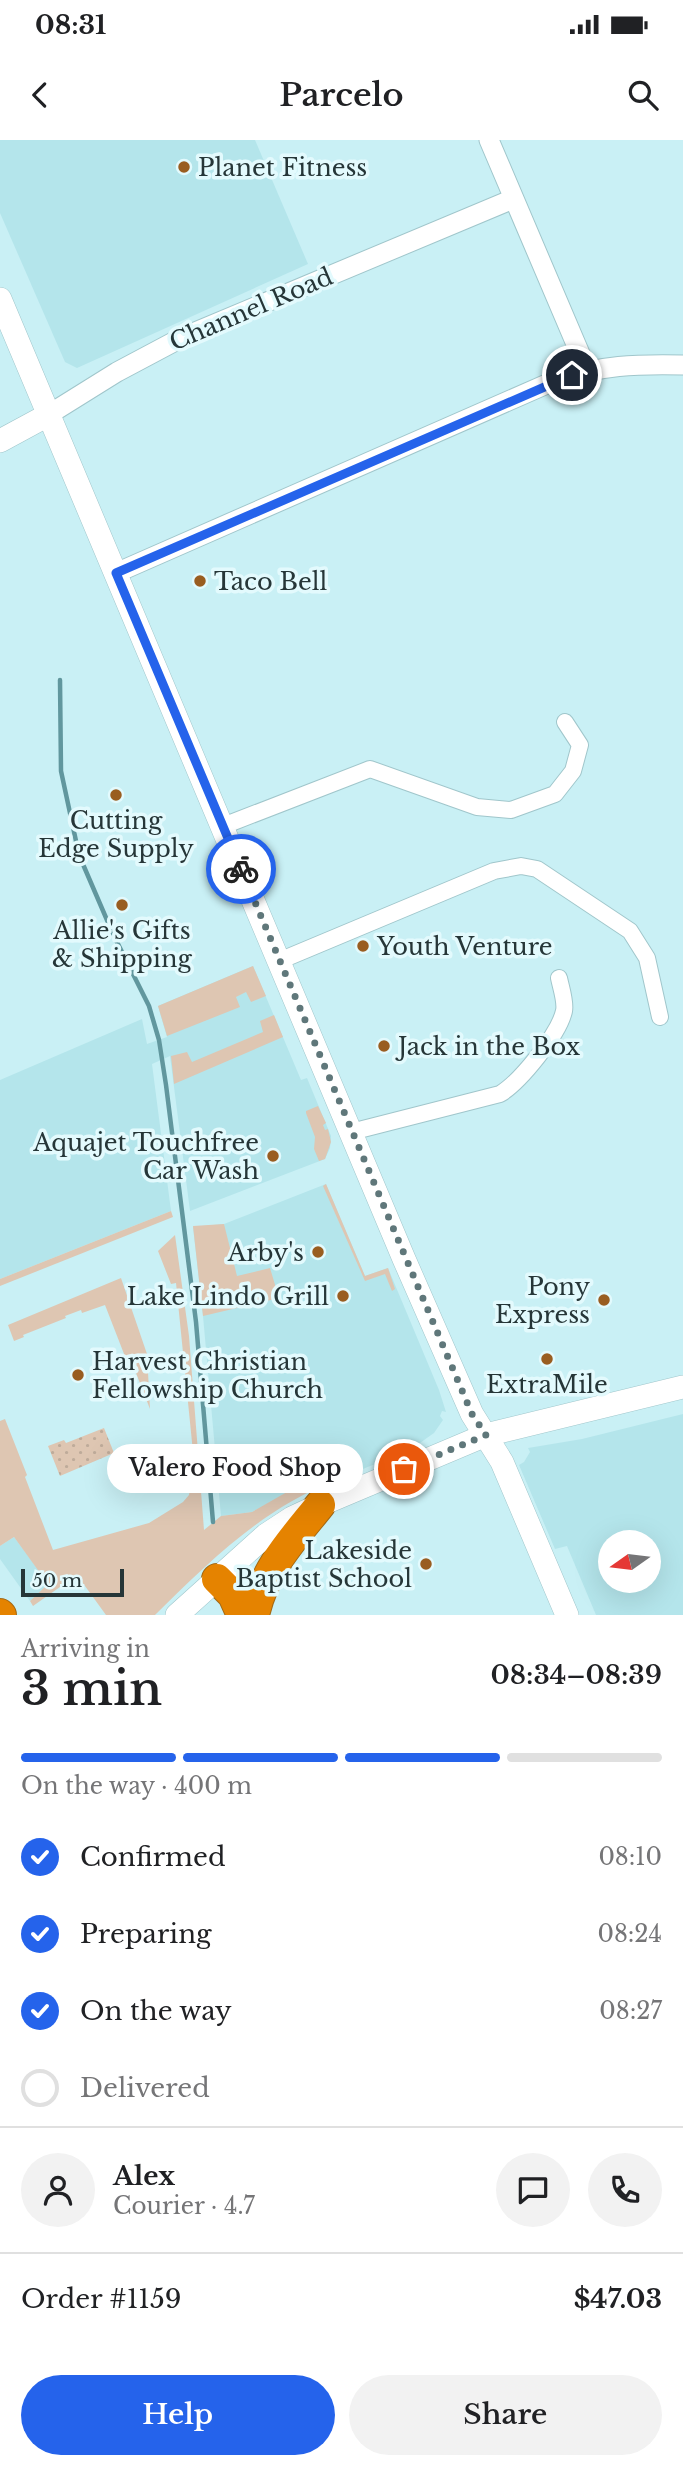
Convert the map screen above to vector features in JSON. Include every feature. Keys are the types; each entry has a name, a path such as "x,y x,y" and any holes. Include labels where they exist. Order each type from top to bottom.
{"highway":[{"path":"254,1615 262,1587 274,1562 320,1505"},
{"path":"217,1579 233,1595 242,1615"}],"main road":[{"path":"0,299 472,1414 502,1462 566,1615"},
{"name":"Channel Road","path":"0,441 48,415"},
{"path":"177,1615 266,1535 292,1518 320,1505 486,1435 683,1387"}],"street":[{"path":"489,140 587,370"},
{"name":"Channel Road","path":"48,415 117,372 181,338 513,199"},
{"path":"116,573 556,380 587,370 633,364 683,365"},
{"path":"223,826 370,769 477,807 511,810 555,794 573,771 580,745 565,722"},
{"path":"279,961 494,871 521,866 537,869 630,931 647,958 660,1017"},
{"path":"351,1132 500,1094 513,1086 537,1058 564,1011 559,978"}],"shaded area":[{"path":"0,140 255,140 308,264 77,368 65,362 0,213"},
{"path":"253,966 301,1080 307,1078 331,1136 325,1159 190,1211 170,1056 152,1064 171,1211 0,1279 0,1080 142,1019 147,1044 167,1037 158,1006"},
{"path":"253,966 266,996 251,1002 246,992 236,997 240,1007 167,1036 158,1006"},
{"path":"274,1015 283,1037 174,1084 171,1056 187,1052 192,1062 263,1032 260,1021"},
{"path":"318,1106 331,1142 325,1159 319,1161 314,1149 315,1137 306,1113"},
{"path":"326,1184 365,1276 388,1268 446,1412 442,1411 440,1416 443,1420 434,1433 417,1445 387,1459 334,1481 329,1474 313,1479 252,1512 221,1516 193,1227 224,1224"},
{"path":"326,1184 365,1276 388,1268 395,1289 392,1291 385,1274 365,1281 323,1186"},
{"path":"171,1211 173,1217 0,1286 0,1279"},
{"path":"224,1224 237,1276 270,1268 279,1298 203,1316 193,1226"},
{"path":"175,1235 189,1336 204,1530 221,1516 252,1512 294,1488 330,1473 334,1481 283,1506 260,1522 216,1557 155,1615 106,1615 77,1575 33,1606 30,1601 48,1584 14,1537 0,1546 0,1421 5,1419 53,1550 149,1523 183,1502 189,1495 194,1462 176,1283 171,1284 158,1251"},
{"path":"121,1278 147,1354 150,1409 136,1373 139,1371 133,1357 126,1359 105,1305 65,1316 66,1318 14,1341 8,1325"},
{"path":"683,1414 683,1615 596,1615 567,1546 555,1549 519,1465 530,1452 528,1448 582,1439"},
{"path":"104,1428 114,1453 60,1476 48,1446 64,1440 66,1443"},
{"path":"14,1537 49,1584 30,1601 0,1559 0,1546"}],"waterway":[{"path":"60,680 61,771 79,855 113,934 149,1006 159,1040 196,1322 213,1522"}],"way so far":[{"path":"241,869 404,1259 472,1414 486,1435 404,1469"}],"place":[{"name":"Planet Fitness","path":"184,167"},
{"name":"Taco Bell","path":"200,581"},
{"name":"Cutting Edge Supply","path":"116,795"},
{"name":"Allie's Gifts & Shipping","path":"122,905"},
{"name":"Youth Venture","path":"363,946"},
{"name":"Jack in the Box","path":"384,1046"},
{"name":"Aquajet Touchfree Car Wash","path":"273,1156"},
{"name":"Arby's","path":"318,1252"},
{"name":"Lake Lindo Grill","path":"343,1296"},
{"name":"Pony Express","path":"604,1300"},
{"name":"ExtraMile","path":"547,1359"},
{"name":"Harvest Christian Fellowship Church","path":"78,1375"},
{"name":"Valero Food Shop","path":"404,1469"},
{"name":"Lakeside Baptist School","path":"426,1564"}],"route":[{"path":"241,869 116,573 572,375"}]}
